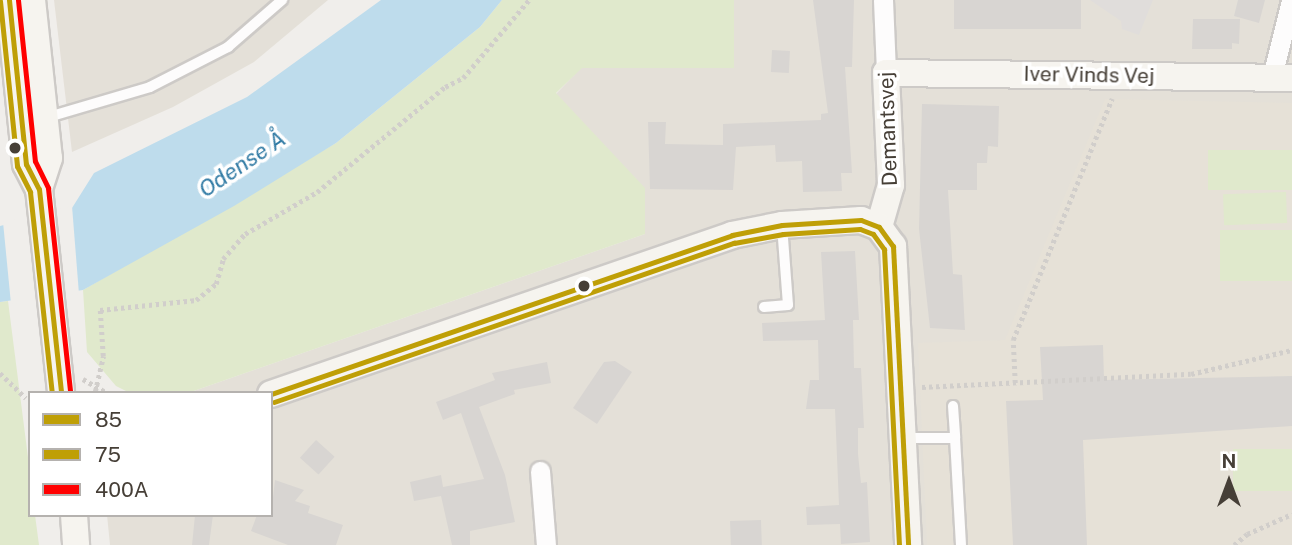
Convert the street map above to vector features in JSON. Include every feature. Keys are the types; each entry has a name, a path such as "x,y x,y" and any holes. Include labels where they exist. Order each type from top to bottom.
{"street":[{"path":"9,0 32,121 49,158 39,189 61,391"},
{"path":"32,0 32,121"},
{"name":"Demantsvej","path":"878,227 891,185 883,0"},
{"path":"1282,77 1291,0"},
{"name":"Iver Vinds Vej","path":"886,73 1282,77"},
{"path":"273,393 675,252 782,225 861,220 878,227 893,246 908,545"},
{"path":"540,471 546,545"},
{"path":"74,517 76,545"}],"lane":[{"path":"32,121 150,87 229,47 282,0"},
{"path":"764,307 788,305 782,225"},
{"path":"953,406 961,545"},
{"path":"903,438 956,438"}],"path":[{"path":"95,391 103,356 100,310 196,300 216,284 223,259 245,234 317,192 445,87 463,78 529,0"},
{"path":"1015,383 1013,340 1114,95 1115,75"},
{"path":"900,387 1191,374 1292,350"},
{"path":"0,373 26,398"},
{"path":"1234,545 1247,534 1292,514"}],"shaded area":[{"path":"54,0 328,0 254,62 173,107 72,152"},
{"path":"734,0 1292,0 1292,545 110,545 107,517 273,517 273,391 194,391 645,234 644,188 556,94 581,68 734,68"},
{"path":"1090,0 1153,0 1139,35 1122,29 1121,21"},
{"path":"1105,99 1292,103 1292,545 927,545 918,343 1005,340"}],"green space":[{"path":"502,0 734,0 734,68 582,68 556,93 645,188 645,234 194,391 126,391 116,386 87,352 83,290 336,143 480,27"},
{"path":"1208,150 1292,150 1292,190 1208,190"},
{"path":"1286,192 1287,223 1224,225 1223,194"},
{"path":"1220,230 1292,230 1292,281 1220,281"},
{"path":"8,301 28,457 28,517 35,517 39,545 0,545 0,302"},
{"path":"1233,449 1292,449 1292,491 1233,491"}],"water":[{"name":"Odense Å","path":"381,0 502,0 480,27 336,143 234,206 83,290 0,302 0,226 72,208 94,173 247,97"}],"pier":[{"path":"72,206 79,294 11,304 3,222"}],"building":[{"path":"813,0 854,0 852,67 845,67 852,173 841,173 842,191 803,192 802,161 776,162 775,145 736,147 733,190 650,189 648,122 666,122 665,144 723,145 723,124 821,120 821,114 828,113"},
{"path":"954,0 1081,0 1081,29 954,29"},
{"path":"1238,0 1265,0 1259,23 1234,16"},
{"path":"1193,19 1240,19 1239,44 1232,43 1232,49 1192,49"},
{"path":"772,50 790,51 789,73 771,72"},
{"path":"922,104 999,106 998,147 988,146 987,163 977,163 977,190 948,190 953,274 962,275 965,330 930,328 919,229"},
{"path":"855,251 859,320 853,320 854,368 861,368 864,428 858,428 858,454 861,483 867,482 870,542 841,544 840,524 807,525 806,507 839,505 835,409 806,409 810,380 819,380 818,340 763,341 762,323 825,320 821,252"},
{"path":"1103,345 1104,380 1292,376 1292,426 1083,440 1087,545 1013,545 1006,401 1043,400 1040,347"},
{"path":"615,361 632,372 597,424 573,408 604,362"},
{"path":"547,362 551,383 514,390 515,394 479,407 505,475 515,522 470,531 470,545 452,545 441,496 414,501 410,482 441,475 443,487 484,479 461,413 443,420 436,402 495,380 492,373"},
{"path":"316,440 335,457 319,475 300,458"},
{"path":"275,480 304,490 295,501 310,506 308,513 343,525 336,545 288,545 251,531 256,517 273,517"},
{"path":"195,517 213,517 209,545 192,545"},
{"path":"761,520 762,545 731,545 730,521"}],"transit line":[{"name":"85","path":"9,0 26,164 39,189 61,391"},
{"name":"400A","path":"18,0 35,161 48,188 70,391"},
{"name":"75","path":"0,1 17,166 30,192 52,391"},
{"name":"85","path":"273,393 732,235 782,225 861,220 879,227 893,246 908,545"},
{"name":"75","path":"274,402 734,243 783,234 860,229 873,234 884,249 899,545"}]}
